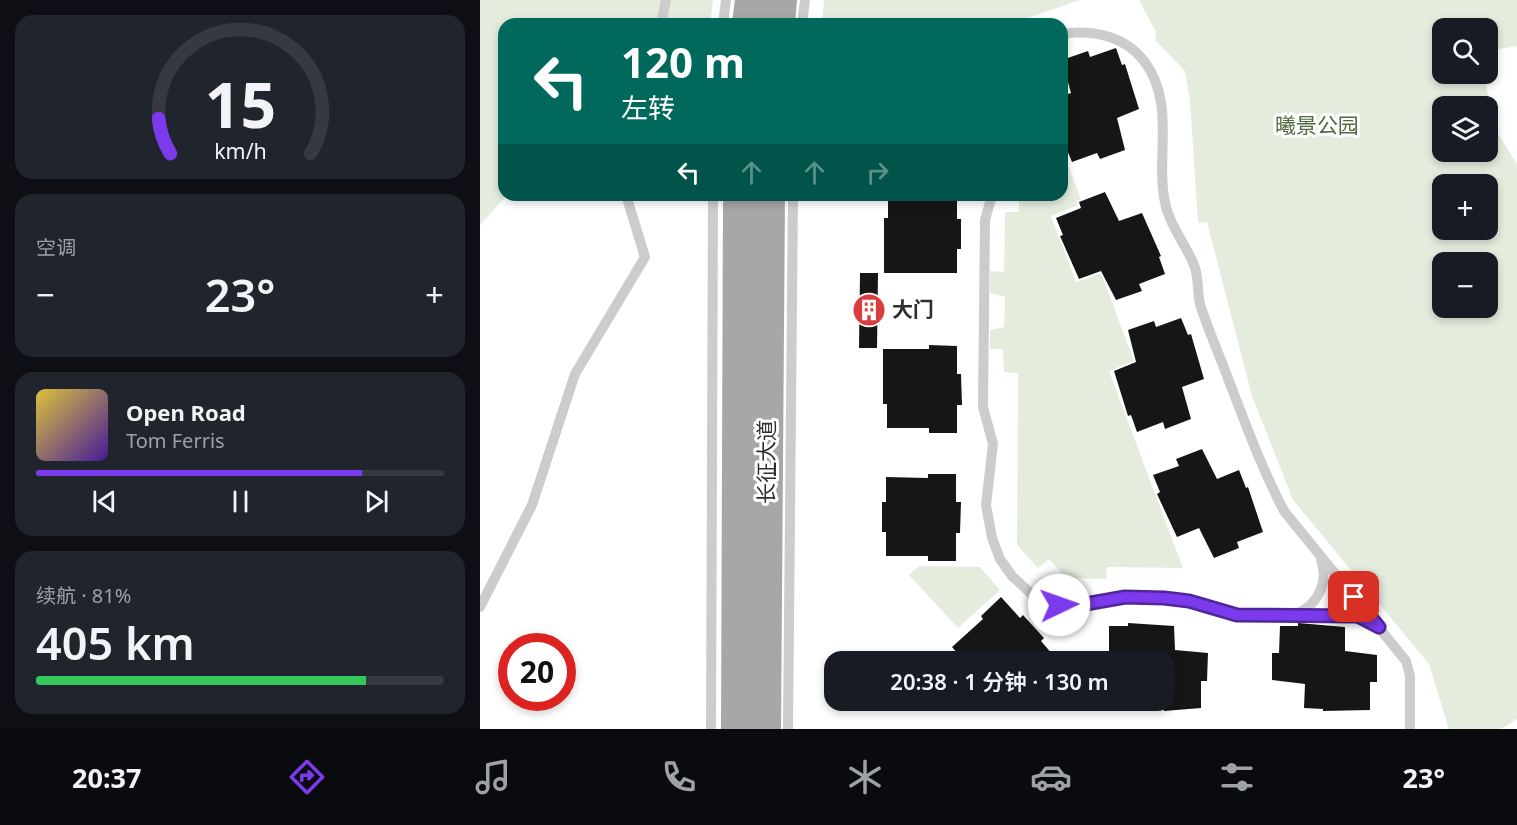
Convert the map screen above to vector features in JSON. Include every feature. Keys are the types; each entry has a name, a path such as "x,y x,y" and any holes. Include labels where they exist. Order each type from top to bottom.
{"main road":[{"path":"749,18 751,0"},
{"path":"779,18 781,0"},
{"name":"长征大道","path":"737,729 739,201"},
{"name":"长征大道","path":"765,729 769,201"}],"lane":[{"path":"662,18 666,0"},
{"path":"724,18 726,0"},
{"path":"803,18 805,0"},
{"path":"1068,34 1088,32 1124,43 1144,62 1154,79 1162,105 1162,174 1169,216 1193,262 1200,305 1272,489 1284,511 1402,655 1409,669 1410,729"},
{"path":"480,607 532,505 575,374 645,257 628,201"},
{"path":"711,729 713,201"},
{"path":"788,729 792,201"},
{"path":"990,201 985,220 984,407 992,435 993,453 986,505 995,548 1011,576 1028,594 1059,605 1080,605 1143,596 1178,599 1228,614 1358,616 1379,627"},
{"path":"1291,615 1313,603 1321,589 1324,570 1316,551"}],"green space":[{"path":"480,0 713,0 711,18 498,18 498,201 502,201 480,225"},
{"path":"824,0 1080,0 1028,18 822,18"},
{"name":"曦景公园","path":"1139,0 1517,0 1517,46 1498,49 1498,18 1432,18 1432,84 1486,84 1488,96 1432,96 1432,162 1498,162 1498,133 1517,164 1517,719 1501,729 1449,729 1429,664 1293,500 1252,396 1207,222 1198,223 1190,100 1185,71 1155,40 1156,32"},
{"path":"1068,165 1081,199 1076,201 1078,205 1051,216 1076,282 1101,273 1134,361 1109,371 1183,568 1107,567 1106,579 1066,578 1049,559 1038,568 1017,545 1018,373 1004,372 1003,349 990,349 990,330 1004,327 1005,297 990,293 990,271 1004,272 1005,212 1019,212 1019,201 1068,201"},
{"path":"919,566 980,567 1000,590 958,628 909,575"}],"building":[{"path":"1116,48 1122,65 1125,64 1139,109 1117,118 1125,150 1100,159 1097,153 1072,162 1068,152 1068,94 1071,93 1068,82 1068,58 1088,51 1090,57"},
{"path":"1105,192 1119,221 1142,213 1161,256 1159,257 1165,274 1139,284 1142,291 1116,300 1101,271 1079,279 1060,236 1063,235 1056,218 1081,208 1079,202"},
{"path":"888,201 957,201 957,219 961,219 961,249 957,249 957,273 884,273 884,218 888,218"},
{"name":"大门","path":"860,273 878,273 877,348 859,348"},
{"path":"1181,318 1188,335 1191,334 1204,379 1182,387 1191,419 1165,429 1163,422 1137,432 1131,415 1128,416 1114,371 1136,362 1128,330 1154,321 1156,327"},
{"path":"929,345 957,346 957,374 961,374 962,405 957,405 957,433 929,433 929,428 887,428 887,404 883,404 883,349 929,349"},
{"path":"1202,449 1217,479 1239,470 1246,488 1248,487 1263,532 1237,542 1239,548 1214,558 1199,528 1177,537 1157,494 1160,492 1153,475 1179,466 1176,459"},
{"path":"928,474 956,474 956,502 961,502 960,533 956,533 956,561 928,561 928,556 886,556 886,532 882,532 882,502 886,502 886,477 928,478"},
{"path":"1001,597 1020,618 1023,615 1044,638 1041,641 1050,651 955,651 952,647 983,619 981,616"},
{"path":"1128,623 1174,626 1175,650 1208,653 1207,681 1201,681 1201,708 1175,710 1175,651 1109,651 1109,626 1128,626"},
{"path":"1298,623 1345,627 1345,651 1377,655 1377,682 1370,682 1370,710 1323,711 1323,709 1304,708 1305,684 1272,680 1272,653 1279,653 1280,626 1298,626"}],"place":[{"name":"大门","path":"869,310"}],"route":[{"path":"1059,605 1080,605 1143,596 1189,601 1237,615 1358,616 1379,627 1354,597"}]}
